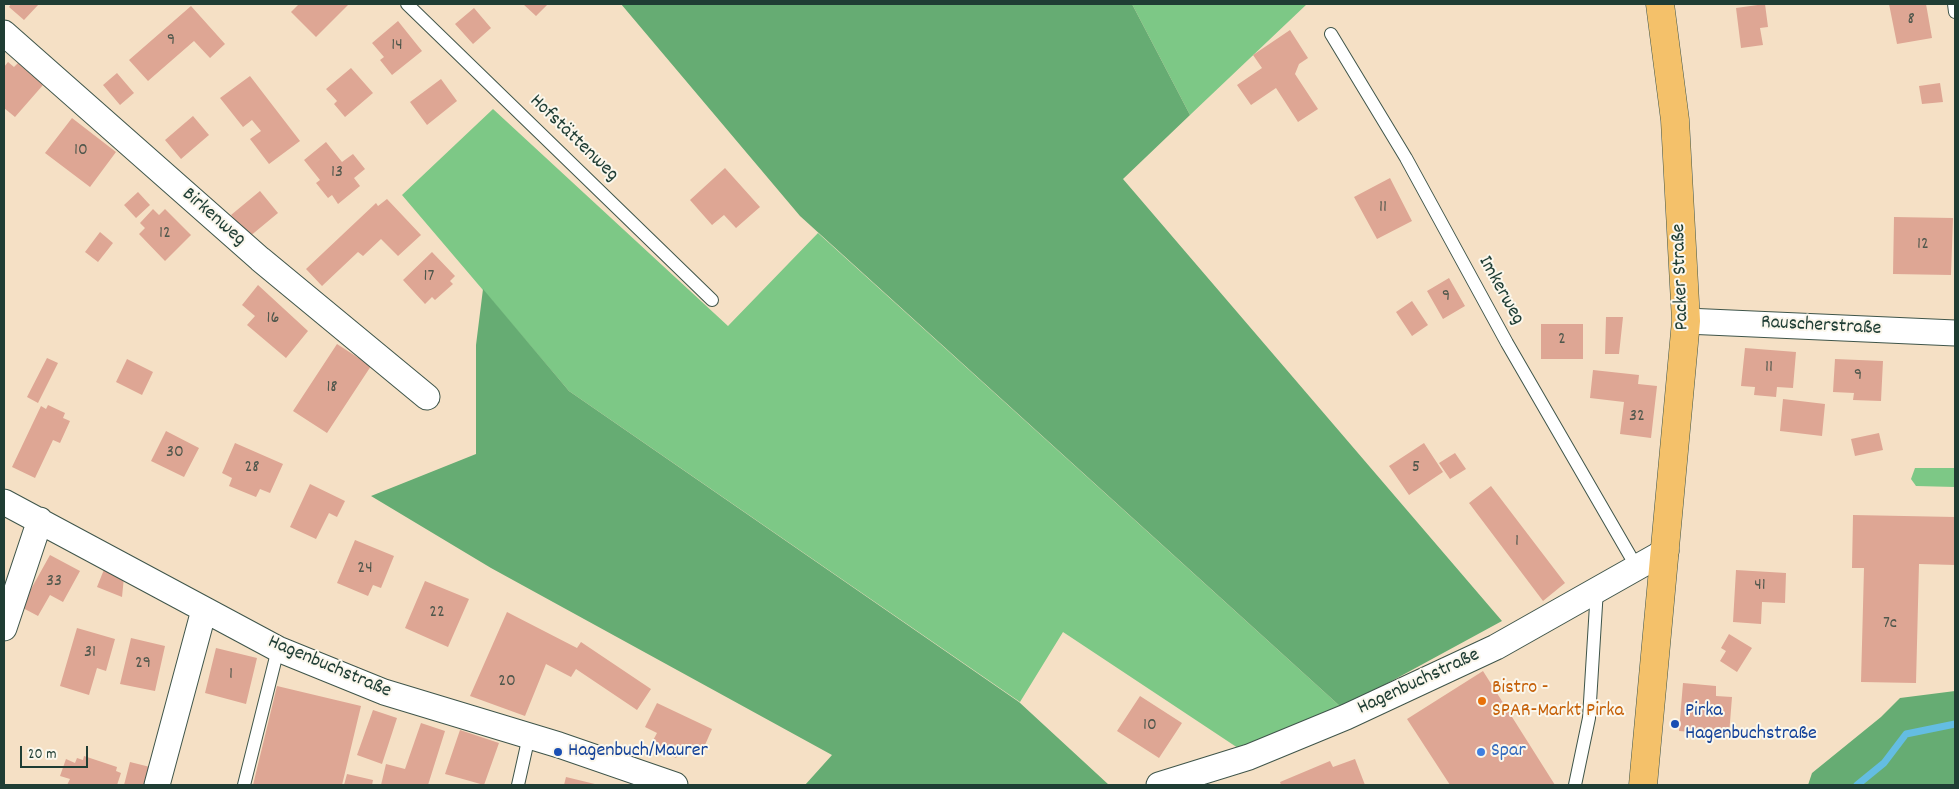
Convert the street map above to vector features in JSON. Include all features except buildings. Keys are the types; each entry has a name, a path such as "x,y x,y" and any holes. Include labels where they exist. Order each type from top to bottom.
{"main road":[{"name":"Packer Straße","path":"1643,785 1686,321 1675,120 1660,4"}],"street":[{"name":"Birkenweg","path":"6,41 260,259 427,397"},
{"name":"Rauscherstraße","path":"1686,321 1955,333"},
{"name":"Hagenbuchstraße","path":"4,502 278,649 384,692 528,736 675,785"},
{"path":"4,628 40,520"},
{"name":"Hagenbuchstraße","path":"1159,785 1249,757 1346,717 1496,647 1636,566 1666,551"},
{"path":"157,785 204,610"}],"lane":[{"name":"Hofstättenweg","path":"407,4 712,300"},
{"path":"1954,4 1955,12"},
{"name":"Imkerweg","path":"1331,34 1406,158 1508,343 1636,566"},
{"path":"1575,785 1589,718 1597,589"},
{"path":"244,785 278,649"},
{"path":"518,785 528,736"}],"green space":[{"path":"621,4 1132,4 1190,115 1123,179 1502,621 1342,708 800,216"},
{"path":"1132,4 1307,4 1190,115"},
{"path":"493,109 728,326 818,233 1342,708 1238,748 1063,632 1020,702 569,391 402,195"},
{"path":"483,289 569,391 1019,702 1109,785 805,785 832,755 491,568 371,496 476,454 476,345"},
{"path":"1915,468 1955,468 1955,487 1916,486 1911,479"},
{"path":"1955,691 1955,785 1808,785 1812,773 1881,717 1900,698"}],"waterway":[{"path":"1857,785 1884,763 1906,734 1955,724"}],"place":[{"name":"Bistro - SPAR-Markt Pirka","path":"1482,701"},
{"name":"Pirka Hagenbuchstraße","path":"1675,724"},
{"name":"Hagenbuch/Maurer","path":"558,752"},
{"name":"Spar","path":"1481,752"}]}
